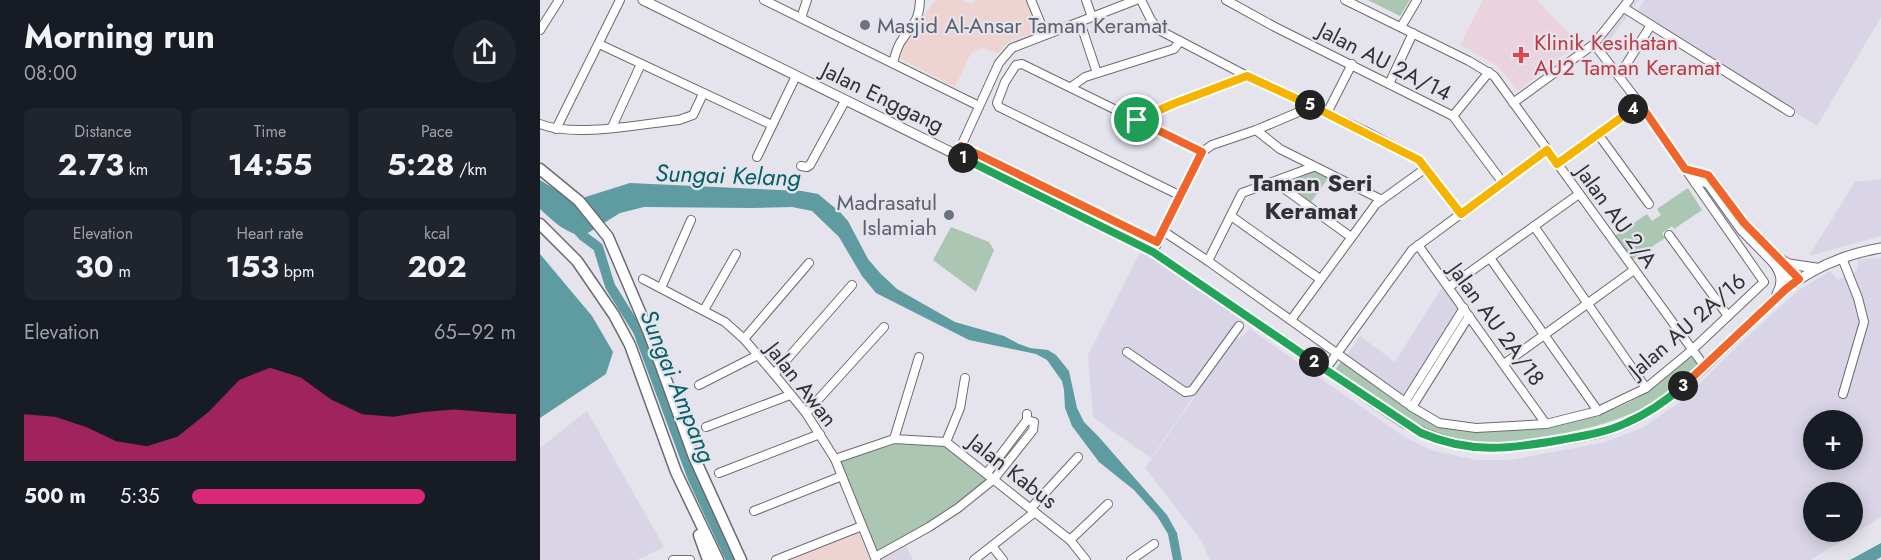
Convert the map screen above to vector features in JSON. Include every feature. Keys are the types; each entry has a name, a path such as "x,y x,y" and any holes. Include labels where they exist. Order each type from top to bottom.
{"highway":[{"path":"540,169 579,201 608,237 649,333 694,457 741,560"},
{"path":"540,224 577,261 614,315 630,345 676,472 717,560"},
{"path":"688,501 708,560"}],"main road":[{"name":"Jalan Enggang","path":"642,0 658,3 845,100 959,150 1153,252 1421,433 1461,446 1483,449 1528,445 1612,429 1643,415 1659,405 1704,367 1796,281 1817,268 1842,258 1881,248"},
{"path":"1775,259 1789,264 1817,268"},
{"path":"1771,303 1782,281 1775,259"}],"street":[{"path":"540,30 560,0"},
{"path":"556,129 620,0"},
{"path":"764,0 979,106"},
{"path":"801,18 807,0"},
{"path":"893,63 900,42 916,22 920,0"},
{"path":"1031,0 1045,34"},
{"path":"1086,0 1092,17"},
{"path":"1157,242 959,150 999,63 1006,53 1020,43 1139,0 1154,26 1180,41 1247,76 1407,152 1426,168 1461,214"},
{"name":"Jalan AU 2A/14","path":"1226,0 1453,116 1503,183"},
{"name":"Jalan AU 2/A","path":"1345,0 1489,72 1704,367"},
{"path":"1401,27 1417,0"},
{"path":"1513,103 1594,44 1629,0"},
{"path":"1624,8 1790,112"},
{"path":"1080,22 1097,73"},
{"path":"1619,76 1651,25"},
{"path":"1389,84 1413,33"},
{"path":"1071,87 1097,73 1174,49 1180,41"},
{"path":"598,44 772,125"},
{"path":"1594,44 1640,104 1695,183 1700,181 1708,184 1741,230 1775,259"},
{"path":"612,127 641,64"},
{"path":"1181,196 999,107 997,103 1005,82 1016,65 1022,64 1202,152"},
{"path":"1328,114 1352,64"},
{"path":"1453,116 1489,72"},
{"path":"757,157 796,76"},
{"path":"1137,120 1247,76"},
{"path":"540,124 556,129 574,130 687,118 696,110 703,94"},
{"path":"801,166 810,165 845,100"},
{"path":"1557,164 1640,104"},
{"path":"1153,252 1202,152 1313,106"},
{"path":"1257,130 1280,149 1382,200"},
{"path":"1598,134 1649,204"},
{"path":"1325,370 1404,260 1418,245 1547,150"},
{"path":"1208,261 1242,193 1313,167"},
{"path":"1291,320 1370,211 1426,168"},
{"path":"1685,169 1708,175 1744,223 1796,281"},
{"path":"1275,182 1350,237"},
{"name":"Jalan AU 2A/16","path":"1163,231 1408,404 1439,423 1476,428 1546,424 1598,411 1646,388 1692,350 1764,282 1695,183"},
{"path":"1449,287 1579,194"},
{"path":"1231,216 1320,279"},
{"path":"661,288 691,220"},
{"path":"1534,226 1646,388"},
{"path":"1669,235 1728,316"},
{"name":"Jalan AU 2A/18","path":"1418,245 1546,424"},
{"path":"704,310 736,254"},
{"path":"1490,258 1598,411"},
{"path":"1842,258 1858,298 1864,322 1844,394"},
{"path":"744,339 809,263"},
{"path":"1504,364 1634,270"},
{"name":"Jalan Awan","path":"643,279 725,322 744,339 774,374 806,413 835,459 876,559"},
{"path":"774,374 852,285"},
{"path":"1408,404 1464,308"},
{"path":"1408,404 1469,316"},
{"path":"1127,352 1185,392 1192,391 1239,326"},
{"path":"806,413 884,327"},
{"path":"699,385 758,356"},
{"path":"894,439 919,357"},
{"path":"946,442 960,408 965,378"},
{"path":"705,427 790,395"},
{"path":"876,559 938,521 990,476 1027,417"},
{"path":"719,473 820,434"},
{"name":"Jalan Kabus","path":"835,459 894,439 946,442 1070,540 1086,560"},
{"path":"974,560 1033,510 1077,456"},
{"path":"754,512 842,476"},
{"path":"1070,540 1108,504"},
{"path":"776,560 862,526"},
{"path":"1131,560 1154,544"},
{"path":"992,546 1003,560"},
{"path":"673,560 690,560"}],"shaded area":[{"path":"936,0 962,0 971,4 976,0 1027,0 1040,31 1008,42 998,53 982,48 971,53 955,87 899,58 908,35"},
{"name":"Klinik Kesihatan AU2 Taman Keramat","path":"1483,0 1537,0 1578,43 1518,91 1497,65 1460,45"},
{"path":"1624,0 1639,0 1608,42 1597,32 1608,22"},
{"path":"1644,0 1881,0 1881,17 1817,126 1637,12"},
{"path":"1881,179 1881,236 1809,256 1855,182"},
{"path":"1140,252 1245,322 1151,458 1093,417 1088,355"},
{"path":"1881,258 1881,517 1863,528 1863,482 1803,482 1803,542 1840,542 1810,560 1210,560 1201,540 1145,468 1235,339 1243,336 1250,329 1406,438 1434,451 1477,460 1511,460 1606,442 1644,427 1684,399 1799,290 1830,271 1838,280 1857,270 1858,260"},
{"path":"1442,287 1460,309 1405,396 1346,356 1360,336 1395,362"},
{"path":"587,411 664,547 637,560 540,560 540,448"},
{"path":"857,529 870,560 789,560"},
{"path":"906,546 913,560 880,560"}],"green space":[{"path":"1368,0 1410,0 1400,16"},
{"path":"1313,170 1329,177 1311,202 1284,182"},
{"path":"1688,188 1702,210 1674,229 1672,226 1662,233 1665,238 1632,260 1615,236 1647,214 1652,221 1661,215 1657,209"},
{"path":"951,227 989,242 994,250 976,292 933,260"},
{"path":"1691,357 1699,366 1653,403 1632,413 1579,430 1518,441 1461,441 1426,432 1386,408 1335,370 1342,360 1402,406 1428,421 1459,430 1483,431 1562,423 1610,410 1645,393"},
{"path":"919,443 946,446 991,478 936,520 876,554 838,462 896,444"}],"water":[{"path":"540,180 571,199 579,199 630,183 802,191 818,194 848,221 868,259 897,289 955,322 1004,336 1030,348 1048,350 1056,355 1069,371 1077,408 1084,422 1167,515 1177,533 1182,560 1173,560 1168,534 1157,516 1134,490 1099,462 1072,426 1065,408 1062,381 1047,360 1036,354 969,340 876,293 862,276 839,237 812,211 792,207 644,207 620,213 583,236 565,229 540,209"},
{"path":"540,254 592,316 613,352 606,374 540,418"},
{"path":"1881,543 1881,557 1876,560 1850,560"}],"waterway":[{"name":"Sungai Ampang","path":"575,227 598,247 610,286 638,331 693,479 731,560"}],"place":[{"name":"Masjid Al-Ansar Taman Keramat","path":"865,25"},
{"name":"Klinik Kesihatan AU2 Taman Keramat","path":"1521,55"},
{"name":"Madrasatul Islamiah","path":"949,215"}],"district":[{"name":"Taman Seri Keramat","path":"1311,196"}],"route":[{"path":"1247,76 1407,152 1419,160 1461,214 1547,150 1557,164 1640,104 1685,169 1708,175 1744,223 1799,279 1687,383 1659,405 1627,423 1594,434 1528,445 1483,449 1461,446 1437,440 1404,423 1153,252 957,155 961,146 1157,242 1202,152 1137,120 1247,76"}],"water label":[{"name":"Sungai Kelang","path":"728,175"}]}
